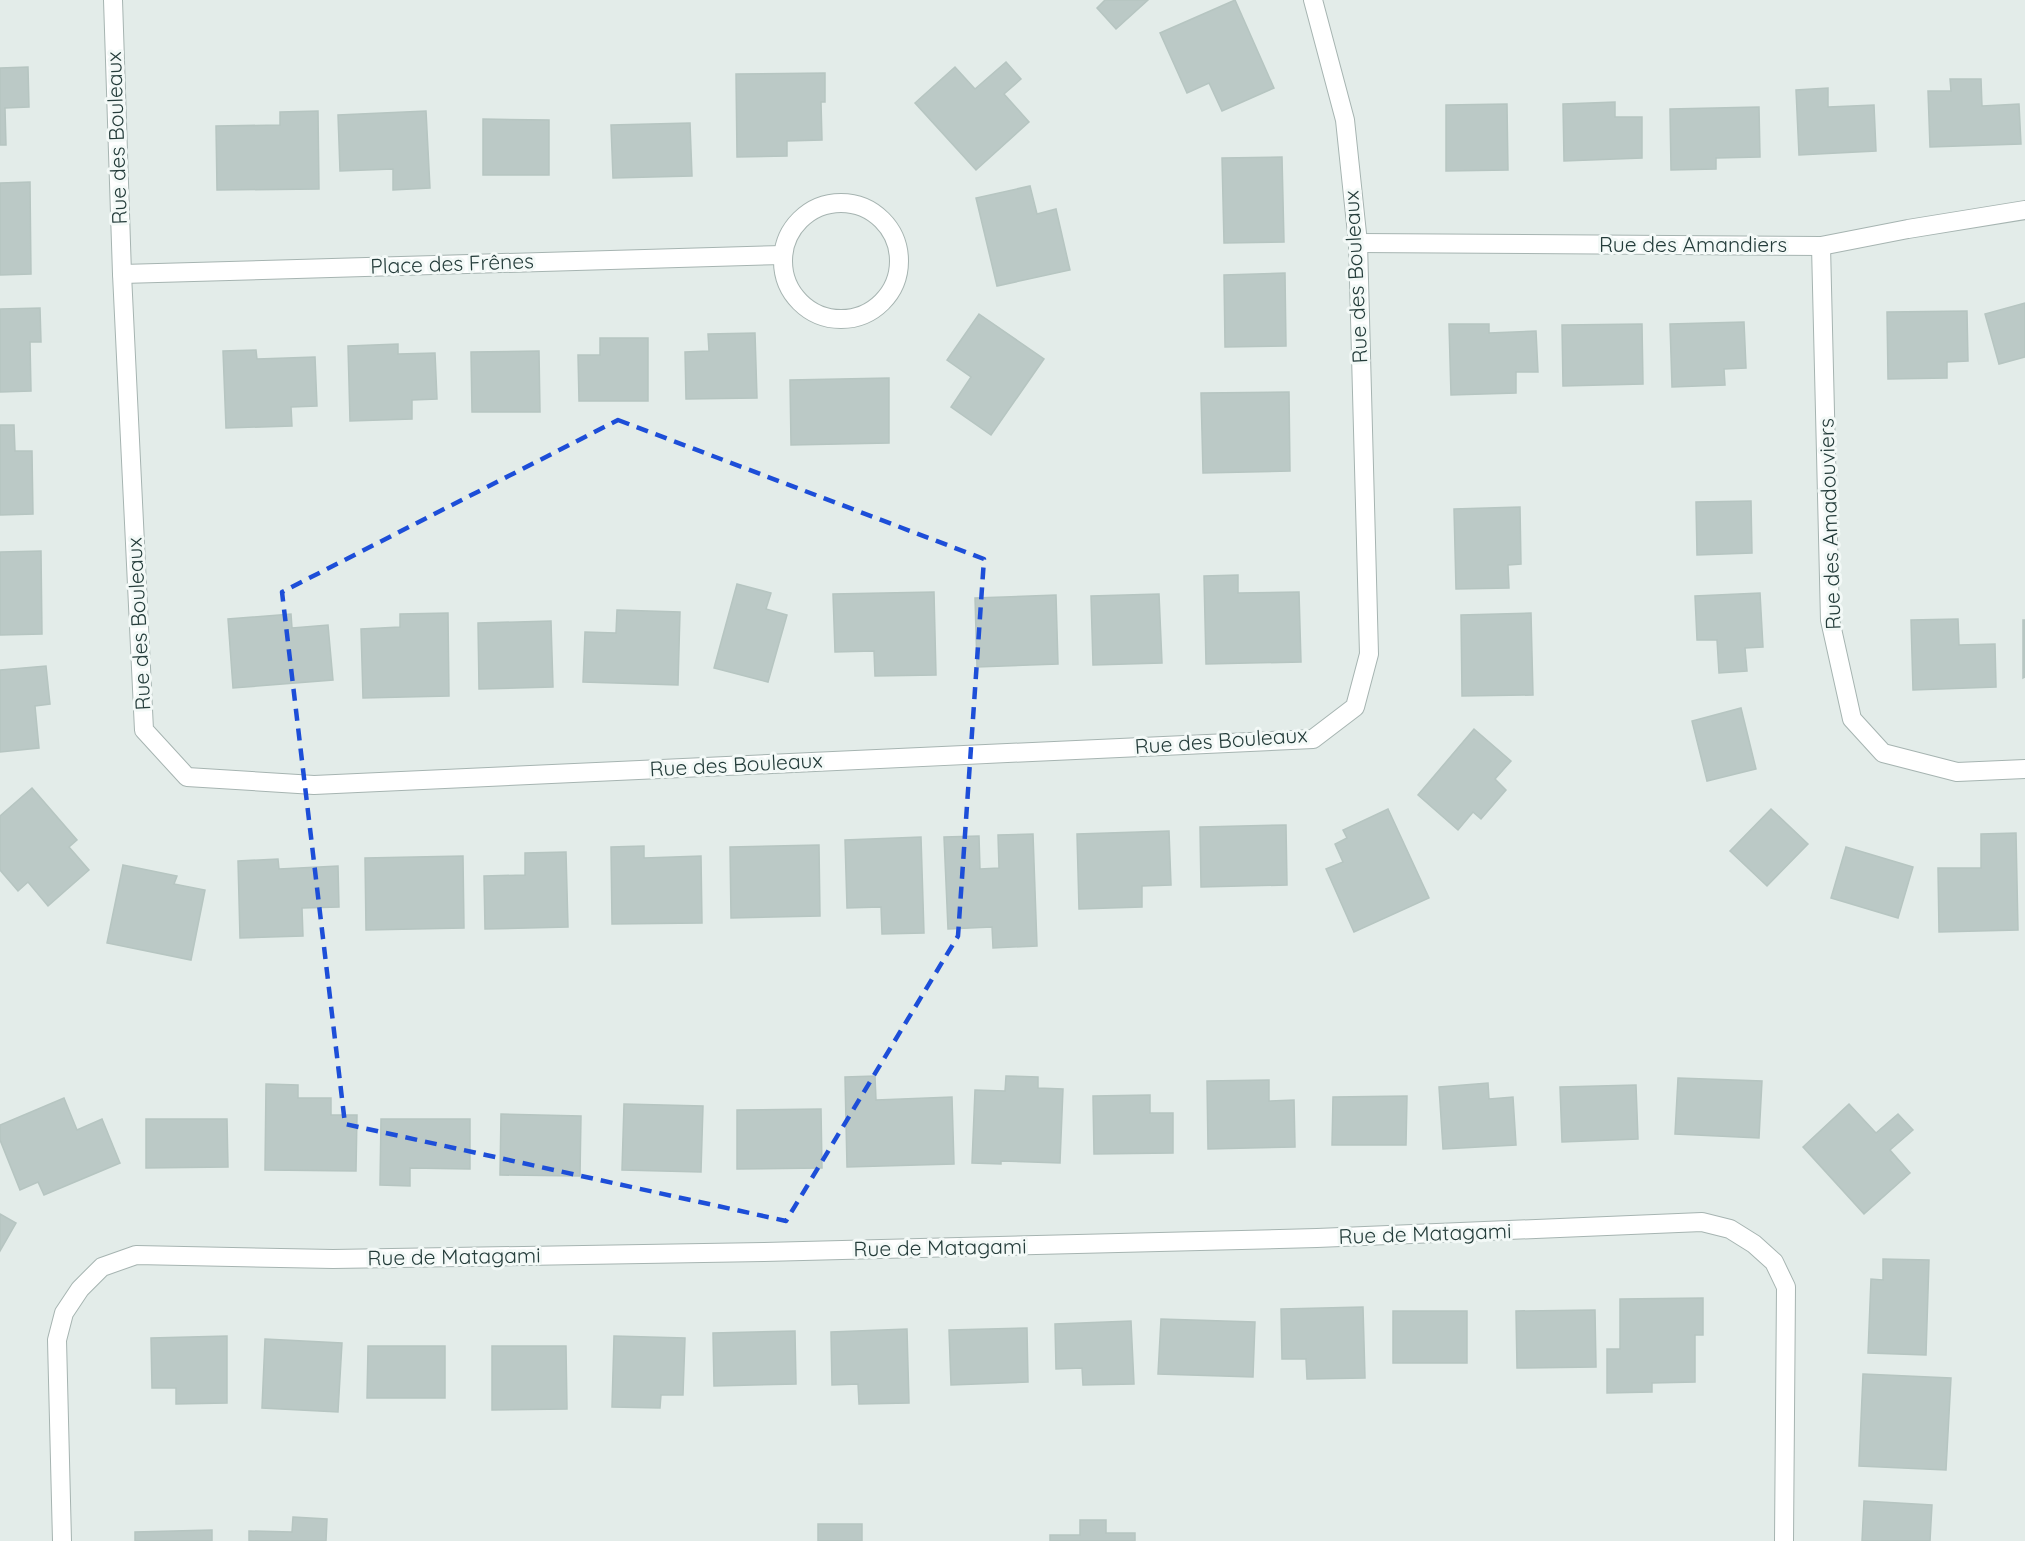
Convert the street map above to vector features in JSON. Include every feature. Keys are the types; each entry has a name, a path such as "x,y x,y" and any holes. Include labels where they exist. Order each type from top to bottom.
{"street":[{"name":"Rue des Bouleaux","path":"113,0 122,274 144,730 187,777 314,785 1313,739 1355,707 1369,654 1358,243 1345,120 1312,0"},
{"path":"843,202 862,206 875,212 889,227 898,246 900,262 896,282 885,299 863,315 845,319 825,317 806,308 792,294 784,275 783,255 791,230 805,214 823,205 843,202"},
{"name":"Rue des Amandiers","path":"1358,243 1821,246 2025,210"},
{"name":"Rue des Amadouviers","path":"1821,246 1830,620 1852,719 1883,753 1956,772 2025,769"},
{"name":"Place des Frênes","path":"122,274 783,255"},
{"name":"Rue de Matagami","path":"62,1541 57,1340 64,1313 80,1289 102,1267 136,1255 333,1259 764,1252 1317,1238 1702,1222 1730,1229 1754,1244 1774,1262 1786,1287 1784,1541"}],"highlighted area":[{"path":"618,420 984,559 958,936 786,1221 345,1124 282,592"}],"building":[{"path":"1105,0 1148,0 1116,29 1097,8"},
{"path":"1235,0 1274,88 1222,111 1209,83 1187,93 1160,33"},
{"path":"1006,62 1021,79 1004,94 1029,122 976,170 915,103 955,67 975,89"},
{"path":"28,67 29,107 5,108 6,145 0,145 0,68"},
{"path":"825,73 825,102 821,102 822,140 787,141 787,156 737,157 736,74"},
{"path":"1950,79 1981,79 1982,106 2019,104 2021,144 1930,147 1928,91 1951,91"},
{"path":"1828,88 1828,107 1874,105 1876,151 1799,155 1796,90"},
{"path":"1615,102 1615,117 1642,117 1642,158 1564,161 1563,104"},
{"path":"1507,104 1508,170 1446,171 1446,105"},
{"path":"1759,107 1760,157 1716,158 1716,169 1671,170 1670,109"},
{"path":"318,111 319,189 217,190 216,126 280,125 280,112"},
{"path":"426,111 430,188 393,190 393,169 340,171 338,115"},
{"path":"483,119 549,120 549,175 483,175"},
{"path":"690,123 692,176 613,178 611,125"},
{"path":"1282,157 1284,242 1224,243 1222,158"},
{"path":"30,182 31,274 0,275 0,183"},
{"path":"1030,186 1037,214 1056,209 1070,270 997,286 976,198"},
{"path":"1285,273 1286,346 1225,347 1224,275"},
{"path":"2025,303 2025,357 1999,364 1985,314"},
{"path":"40,308 41,342 30,342 31,391 0,392 0,309"},
{"path":"1967,311 1968,361 1947,362 1947,378 1888,379 1887,312"},
{"path":"979,314 1044,359 991,435 951,407 971,377 947,360"},
{"path":"1744,322 1746,368 1724,369 1725,385 1672,387 1670,324"},
{"path":"1449,324 1489,324 1489,333 1536,331 1538,372 1516,372 1516,393 1451,395"},
{"path":"1642,324 1643,384 1563,386 1562,325"},
{"path":"755,333 757,398 686,399 685,352 709,351 708,334"},
{"path":"600,338 648,338 648,401 579,401 578,355 600,355"},
{"path":"398,344 398,354 435,353 437,399 412,400 412,419 350,421 348,346"},
{"path":"256,350 257,359 315,357 317,406 291,407 292,426 226,428 223,351"},
{"path":"539,351 540,412 472,412 471,352"},
{"path":"889,378 889,443 791,445 790,380"},
{"path":"1289,392 1290,471 1203,473 1201,393"},
{"path":"0,425 14,425 15,451 32,451 33,514 0,515"},
{"path":"1751,501 1752,553 1697,555 1696,502"},
{"path":"1520,507 1521,564 1508,565 1509,588 1456,589 1454,509"},
{"path":"41,551 42,634 0,635 0,552"},
{"path":"1238,575 1238,593 1299,592 1301,662 1206,664 1204,576"},
{"path":"737,584 771,593 766,609 787,615 768,682 714,668"},
{"path":"934,592 936,675 875,676 874,651 835,652 833,594"},
{"path":"1760,593 1763,647 1745,648 1747,671 1719,673 1717,640 1697,640 1695,596"},
{"path":"1159,594 1162,663 1093,665 1091,596"},
{"path":"1056,595 1058,664 977,667 975,598"},
{"path":"617,610 680,612 678,685 583,682 585,632 616,633"},
{"path":"448,613 449,696 363,698 361,629 400,627 400,614"},
{"path":"1531,613 1533,695 1462,696 1461,615"},
{"path":"291,614 292,628 328,625 333,680 233,688 228,619"},
{"path":"1958,619 1959,645 1995,644 1996,687 1913,690 1911,620"},
{"path":"2023,620 2025,620 2025,677 2023,678"},
{"path":"551,621 553,687 479,689 478,623"},
{"path":"46,666 50,704 35,706 39,748 0,752 0,670"},
{"path":"1741,708 1756,769 1707,781 1692,721"},
{"path":"1474,729 1511,761 1495,779 1506,790 1481,819 1473,812 1458,830 1418,795"},
{"path":"32,788 77,840 69,847 89,870 48,906 28,882 18,891 0,870 0,816"},
{"path":"1388,809 1429,898 1354,932 1326,869 1343,862 1335,844 1347,838 1343,830"},
{"path":"1771,809 1808,844 1767,886 1730,851"},
{"path":"1286,825 1287,885 1201,887 1200,827"},
{"path":"1169,831 1171,885 1142,886 1142,907 1079,909 1077,834"},
{"path":"2016,833 2018,930 1939,932 1938,868 1981,868 1981,834"},
{"path":"1033,834 1037,946 993,948 992,927 948,929 944,837 979,836 980,869 999,868 998,835"},
{"path":"921,837 924,933 882,934 881,907 847,908 845,840"},
{"path":"819,845 820,916 731,918 730,847"},
{"path":"644,846 644,858 701,856 702,923 612,924 611,847"},
{"path":"1846,847 1913,867 1898,918 1831,898"},
{"path":"566,852 568,927 485,929 484,876 525,875 525,853"},
{"path":"463,856 464,928 366,930 365,858"},
{"path":"278,859 279,869 338,866 339,907 302,908 303,936 240,938 238,861"},
{"path":"123,865 177,876 174,884 205,890 191,960 107,943"},
{"path":"875,1076 876,1100 952,1097 954,1164 847,1167 845,1077"},
{"path":"1006,1076 1038,1077 1038,1088 1063,1089 1060,1163 1001,1161 1001,1164 972,1163 975,1090 1005,1091"},
{"path":"1678,1078 1762,1081 1759,1138 1675,1134"},
{"path":"1269,1080 1269,1101 1294,1100 1295,1147 1208,1149 1207,1081"},
{"path":"1488,1083 1489,1099 1513,1097 1516,1145 1443,1149 1439,1087"},
{"path":"266,1084 298,1085 298,1098 331,1098 331,1115 357,1115 356,1171 265,1170"},
{"path":"1636,1085 1638,1139 1562,1142 1560,1087"},
{"path":"1150,1095 1150,1113 1173,1113 1173,1153 1094,1154 1093,1096"},
{"path":"1407,1096 1406,1145 1332,1145 1333,1097"},
{"path":"64,1098 77,1130 102,1119 120,1163 44,1195 38,1182 20,1190 0,1140 0,1125"},
{"path":"624,1104 703,1106 701,1172 622,1170"},
{"path":"1849,1104 1876,1133 1898,1114 1913,1130 1890,1150 1910,1173 1864,1214 1803,1147"},
{"path":"821,1109 822,1168 737,1169 737,1110"},
{"path":"501,1114 581,1116 580,1176 500,1175"},
{"path":"146,1119 227,1119 228,1167 146,1168"},
{"path":"381,1119 470,1119 470,1169 410,1168 410,1186 380,1185"},
{"path":"0,1214 16,1223 0,1251"},
{"path":"1883,1259 1929,1260 1926,1355 1868,1353 1871,1279 1883,1280"},
{"path":"1703,1298 1703,1335 1695,1335 1695,1382 1652,1383 1652,1392 1607,1393 1607,1349 1620,1349 1620,1299"},
{"path":"1363,1307 1365,1378 1307,1379 1306,1359 1282,1359 1281,1309"},
{"path":"1595,1310 1596,1367 1517,1368 1516,1311"},
{"path":"1393,1311 1467,1311 1467,1363 1393,1363"},
{"path":"1161,1319 1255,1322 1253,1377 1158,1374"},
{"path":"1131,1321 1134,1384 1083,1385 1082,1368 1056,1369 1055,1324"},
{"path":"1027,1328 1028,1382 951,1385 949,1330"},
{"path":"907,1329 909,1403 859,1404 858,1384 832,1385 831,1332"},
{"path":"795,1331 796,1384 714,1386 713,1333"},
{"path":"227,1336 227,1403 176,1404 176,1388 152,1388 151,1338"},
{"path":"614,1336 685,1338 683,1395 661,1395 660,1408 612,1407"},
{"path":"265,1339 342,1343 338,1412 262,1408"},
{"path":"368,1346 445,1346 445,1398 367,1398"},
{"path":"492,1346 566,1346 567,1409 492,1410"},
{"path":"1863,1374 1951,1378 1946,1470 1859,1466"},
{"path":"1864,1501 1932,1505 1930,1541 1862,1541"},
{"path":"293,1517 327,1519 326,1541 249,1541 249,1531 292,1532"},
{"path":"1080,1520 1106,1520 1106,1533 1135,1533 1135,1541 1050,1541 1050,1535 1080,1535"},
{"path":"818,1524 862,1524 862,1541 818,1541"},
{"path":"212,1530 212,1541 135,1541 135,1532"}]}
